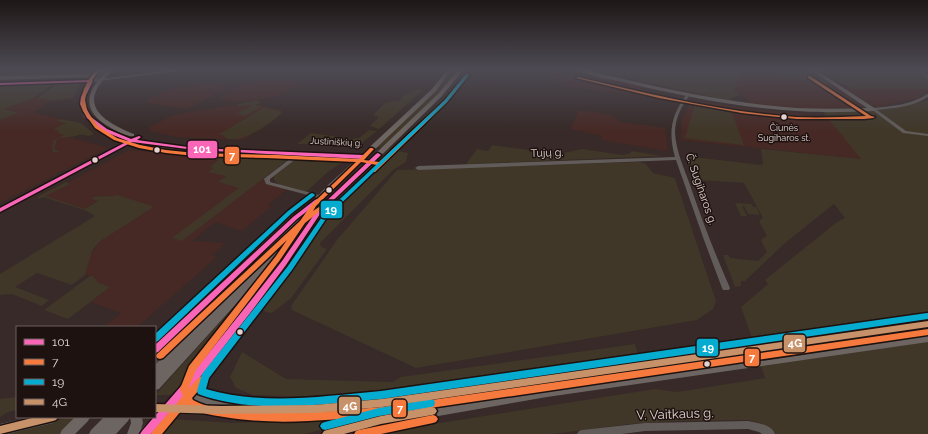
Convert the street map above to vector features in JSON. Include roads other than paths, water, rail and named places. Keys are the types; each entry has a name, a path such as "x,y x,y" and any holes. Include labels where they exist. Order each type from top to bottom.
{"main road":[{"name":"Justiniškių g.","path":"88,90 83,97 82,104 89,118 105,130 132,141 184,148 299,154 378,155"},
{"name":"Justiniškių g.","path":"95,90 91,101 97,115 113,127 139,137 161,142 200,146 365,155"},
{"path":"156,383 217,314 365,155 434,90"},
{"path":"156,349 295,218 319,204 378,155 444,90"},
{"path":"663,90 686,96 782,109 830,111 873,109"},
{"path":"844,90 873,109"},
{"path":"145,434 198,372 284,263 319,204"},
{"path":"156,372 217,314"},
{"path":"156,408 250,410 314,409 382,403 928,324"},
{"path":"327,434 381,420 547,392 928,338"},
{"path":"198,372 192,389 195,397 206,401 250,410"},
{"path":"0,430 49,418"},
{"path":"66,434 83,418"},
{"path":"95,434 111,418"},
{"path":"107,434 123,418"},
{"path":"133,434 137,423 136,418"}],"street":[{"path":"873,109 914,102 924,99 928,95"},
{"name":"Č. Sugiharos g.","path":"686,96 678,110 674,123 674,137 678,158 726,288"},
{"path":"873,109 905,132 928,136"},
{"path":"0,210 139,137"},
{"path":"299,154 267,179 268,183 287,189 319,204"},
{"name":"Tujų g.","path":"418,168 678,158"},
{"name":"V. Vaitkaus g.","path":"582,434 645,427 712,425 748,425 762,428 769,433"}],"place":[{"name":"Čiunės Sugiharos st.","path":"784,117"}]}
